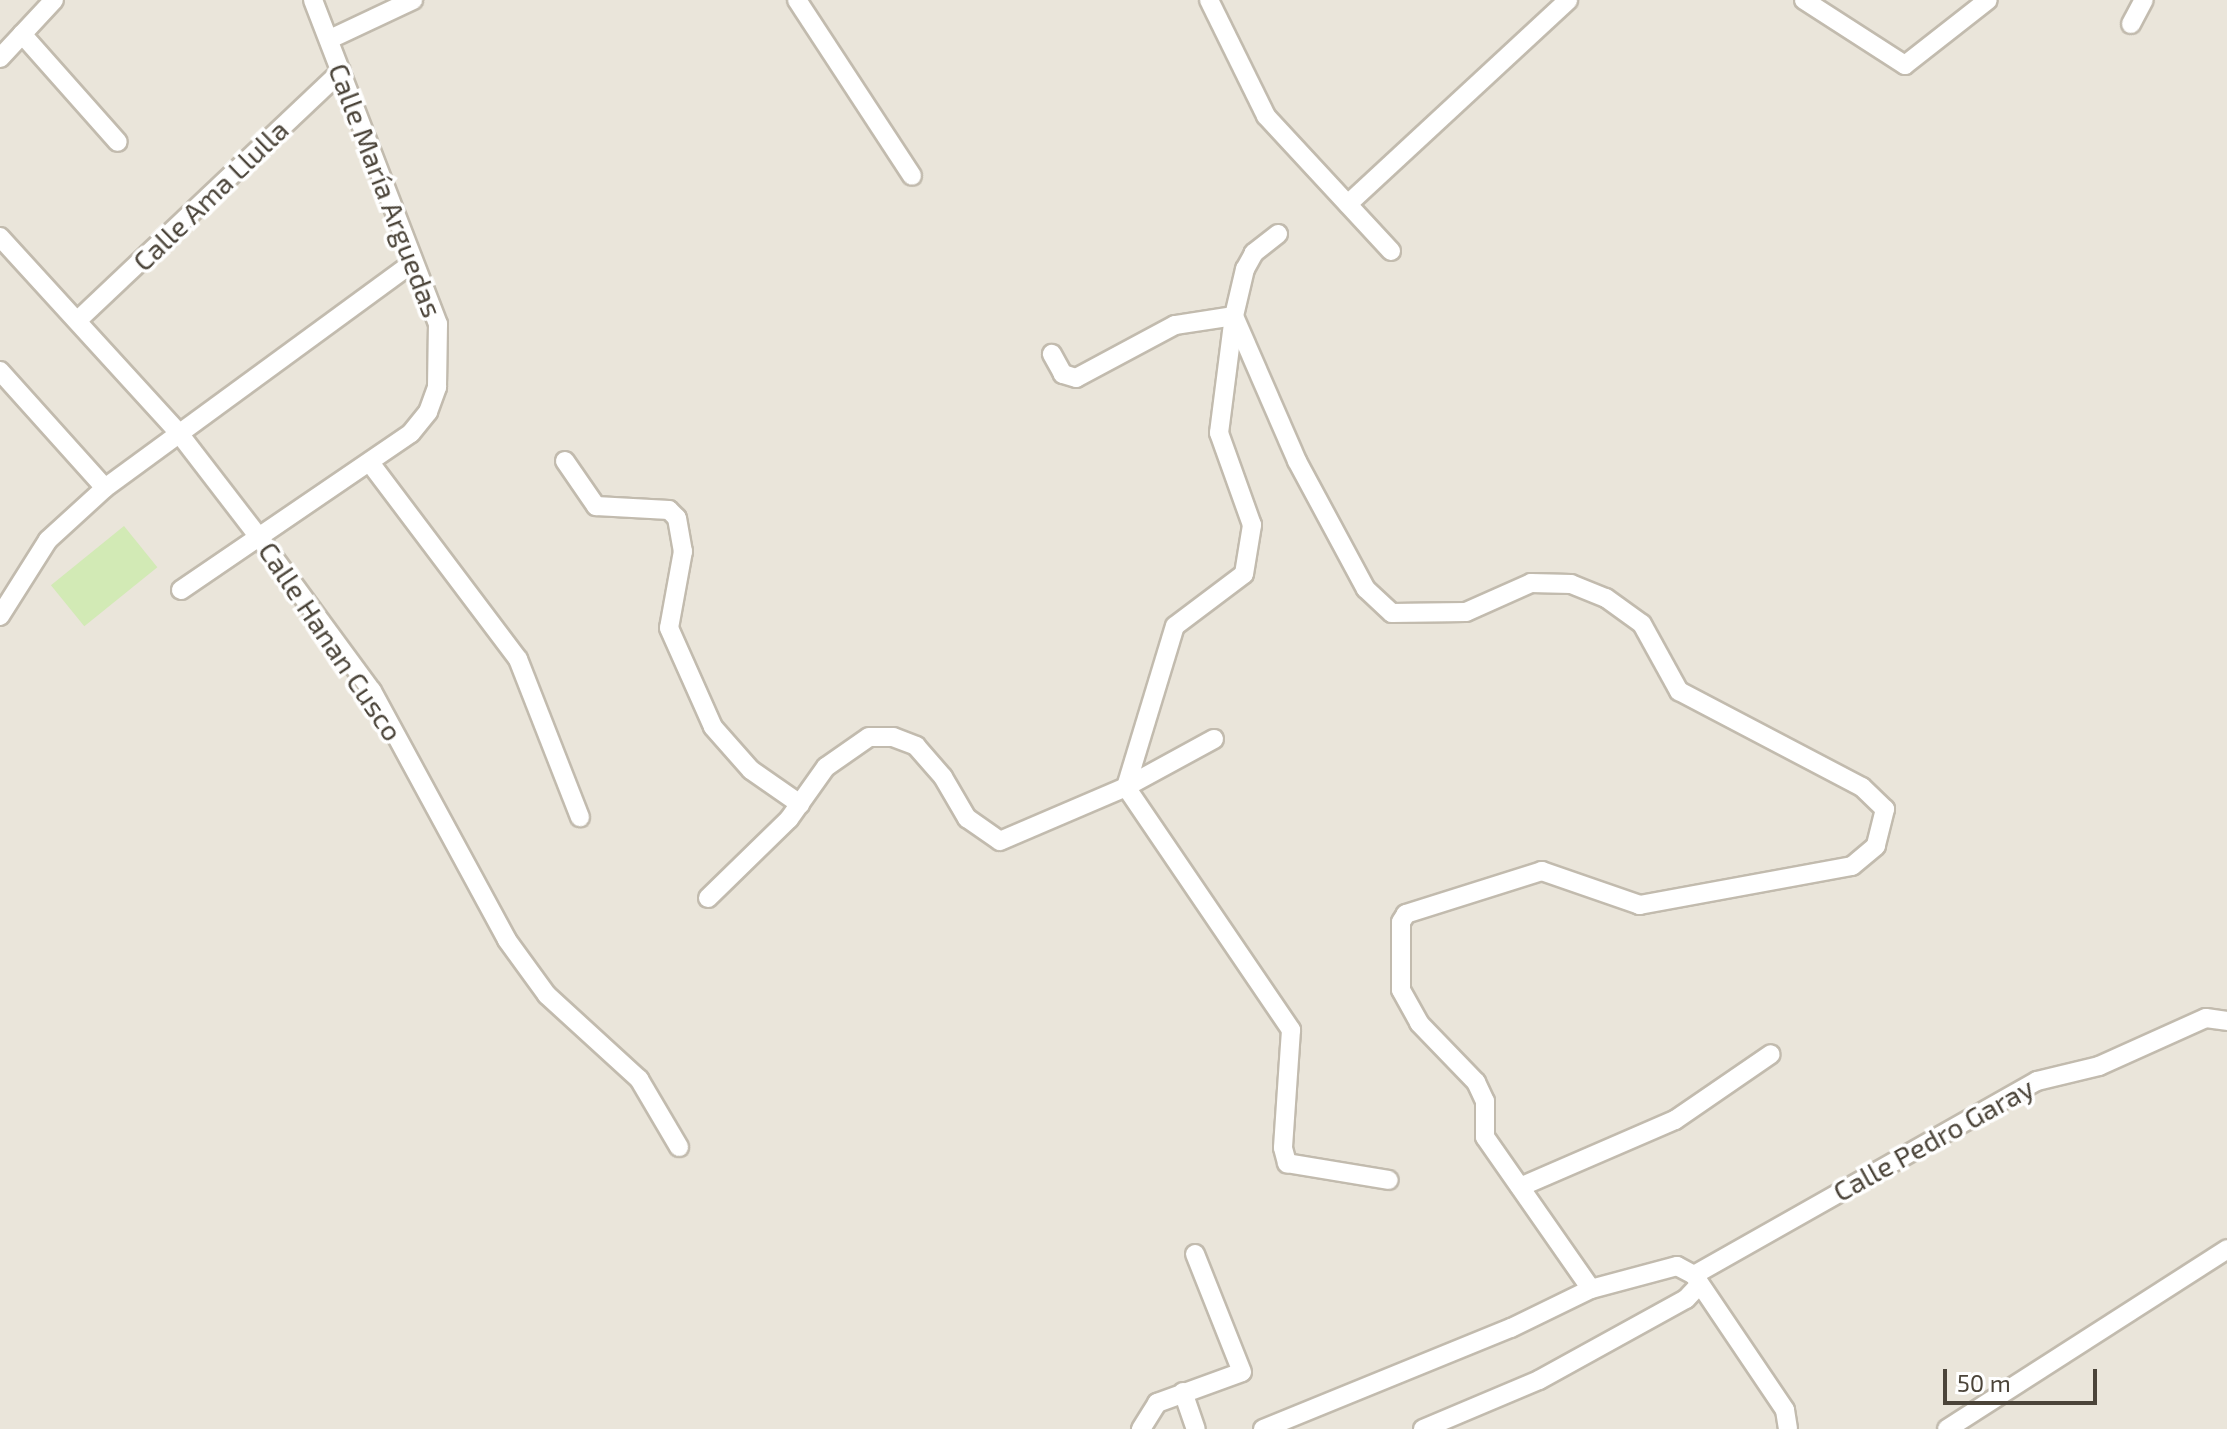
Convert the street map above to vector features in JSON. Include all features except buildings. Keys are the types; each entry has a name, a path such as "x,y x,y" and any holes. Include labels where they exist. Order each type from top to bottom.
{"street":[{"path":"0,58 54,0"},
{"name":"Calle María Arguedas","path":"181,590 258,536 371,464 411,433 428,412 437,387 438,324 411,264 313,0"},
{"path":"330,39 413,0"},
{"path":"797,0 912,176"},
{"path":"1209,0 1266,116 1391,251"},
{"path":"1348,204 1568,0"},
{"path":"1804,0 1905,65 1988,0"},
{"path":"2131,24 2144,0"},
{"path":"22,34 118,142"},
{"name":"Calle Ama Llulla","path":"78,320 341,71"},
{"path":"1126,787 1175,626 1244,574 1252,525 1219,433 1234,316 1245,269 1254,253 1278,234"},
{"name":"Calle Hanan Cusco","path":"0,237 178,432 258,536 372,691 507,940 547,995 639,1079 679,1147"},
{"path":"0,616 48,540 105,488 411,264"},
{"path":"1052,354 1063,374 1076,378 1175,325 1234,316"},
{"path":"1234,316 1297,461 1366,589 1392,613 1466,612 1531,583 1583,588 1642,624 1679,691 1862,787 1885,809 1876,846 1852,866 1640,905 1542,871 1406,914 1401,922 1401,990 1419,1023 1476,1082 1485,1101 1485,1137 1591,1289"},
{"path":"0,371 105,488"},
{"path":"565,461 596,506 669,510 677,518 683,551 669,628 713,727 751,770 800,804"},
{"path":"371,464 518,659 580,817"},
{"path":"708,898 800,804 826,767 869,737 893,737 916,746 943,777 967,818 1000,841 1126,787 1214,739"},
{"path":"1126,787 1291,1030 1283,1148 1287,1163 1389,1180"},
{"name":"Calle Pedro Garay","path":"1423,1429 1539,1380 1686,1299 1696,1281 2037,1081 2099,1066 2206,1018 2227,1021"},
{"path":"1520,1187 1675,1120 1771,1054"},
{"path":"1947,1429 2227,1249"},
{"path":"1141,1429 1157,1403 1242,1372 1195,1254"},
{"path":"1263,1429 1511,1328 1591,1289 1677,1266 1696,1281 1785,1410 1788,1429"},
{"path":"1183,1392 1196,1429"},
{"path":"1465,1411 1472,1429"}],"shaded area":[{"path":"0,0 2227,0 2227,1429 0,1429"}],"green space":[{"path":"124,526 157,567 84,626 51,585"}]}
